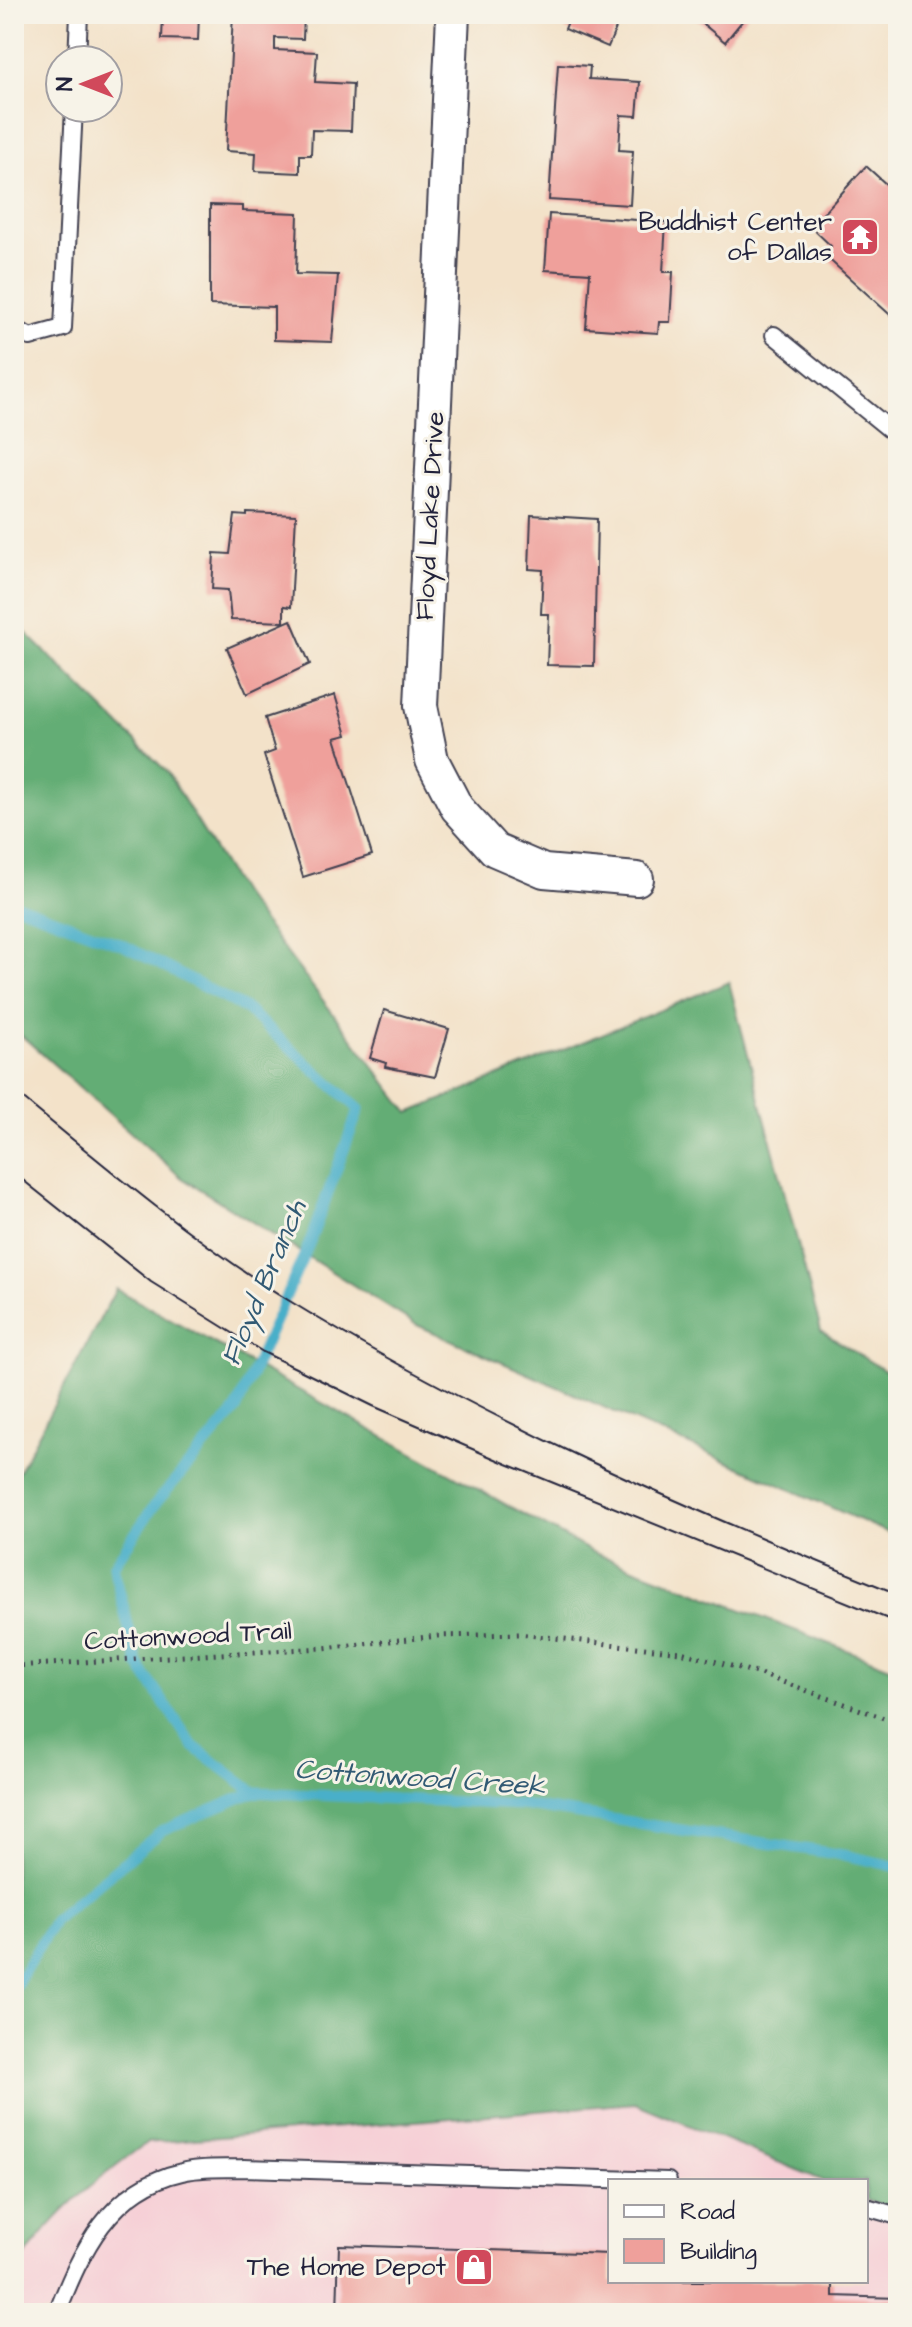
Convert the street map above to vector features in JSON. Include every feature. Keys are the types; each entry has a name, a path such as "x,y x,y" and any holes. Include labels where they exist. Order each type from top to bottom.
{"street":[{"name":"Floyd Lake Drive","path":"453,14 421,706 432,760 457,808 495,850 544,871 637,879"}],"lane":[{"path":"78,44 79,14"},
{"path":"14,328 30,337 63,328 73,124"},
{"path":"774,335 898,436"},
{"path":"57,2313 79,2256 108,2216 150,2183 183,2171 244,2168 608,2179"},
{"path":"868,2208 898,2216"}],"path":[{"name":"Cottonwood Trail","path":"14,1666 323,1648 438,1636 519,1634 681,1652 760,1674 898,1723"}],"shaded area":[{"path":"635,2103 819,2179 608,2179 608,2283 868,2283 868,2200 898,2212 898,2313 14,2313 14,2274 30,2248 82,2189 146,2143"}],"green space":[{"path":"14,621 167,772 241,893 409,1113 729,982 821,1331 898,1379 898,1537 417,1325 182,1178 14,1029"},
{"path":"116,1289 592,1552 898,1670 898,2212 868,2200 868,2179 819,2179 635,2103 146,2143 73,2202 41,2235 14,2274 14,1480"}],"building":[{"path":"163,14 199,14 198,40 162,39"},
{"path":"233,14 304,14 303,39 275,38 275,50 317,52 315,82 353,84 351,131 312,130 311,155 300,155 300,173 255,171 256,153 226,151"},
{"path":"571,14 622,14 608,47 565,29"},
{"path":"691,14 748,14 725,42"},
{"path":"558,64 590,66 589,79 640,82 637,116 621,115 619,150 633,151 630,205 549,200"},
{"name":"Buddhist Center of Dallas","path":"866,166 887,185 893,179 898,183 898,322 823,254 831,246 811,227"},
{"path":"210,205 243,206 243,211 298,213 296,274 338,275 332,342 274,340 274,307 210,305"},
{"path":"549,214 666,222 663,272 673,272 670,322 659,322 658,333 586,328 590,273 545,270"},
{"path":"247,513 296,515 291,607 284,606 284,622 231,620 228,590 212,589 214,553 230,554 235,515 247,516"},
{"path":"531,515 597,519 594,666 547,665 549,614 541,614 543,570 529,569"},
{"path":"291,620 310,664 247,694 227,648"},
{"path":"335,695 347,735 335,738 372,855 303,877 264,755 275,751 265,718"},
{"path":"384,1010 449,1029 435,1077 385,1067 386,1063 370,1058"},
{"name":"The Home Depot","path":"339,2245 608,2254 608,2283 833,2283 833,2296 898,2298 898,2313 337,2313"}],"waterway":[{"name":"Floyd Branch","path":"14,904 123,945 246,1009 359,1109 309,1244 236,1410 156,1503 113,1566 138,1664 193,1746 254,1792"},
{"name":"Cottonwood Creek","path":"14,1989 55,1919 162,1831 254,1792 521,1805 849,1856 898,1867"}],"tram line":[{"path":"14,1091 217,1252 288,1300 361,1343 510,1423 587,1460 898,1594"},
{"path":"14,1173 151,1282 263,1352 373,1406 507,1464 898,1623"}],"place":[{"name":"Buddhist Center of Dallas","path":"860,237"},
{"name":"The Home Depot","path":"474,2267"}]}
